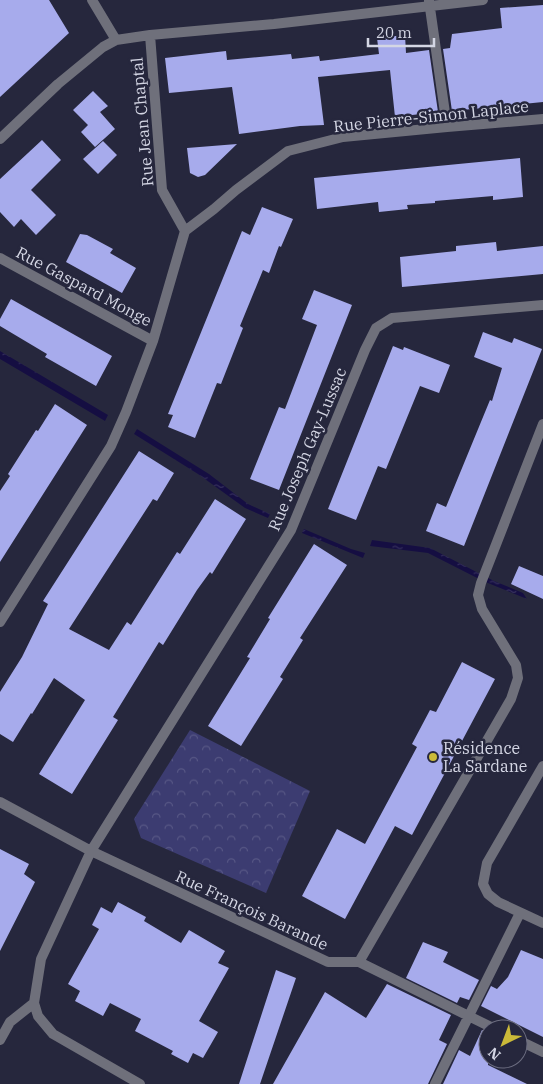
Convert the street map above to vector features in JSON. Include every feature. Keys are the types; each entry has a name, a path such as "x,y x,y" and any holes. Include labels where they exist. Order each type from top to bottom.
{"street":[{"path":"92,0 116,40"},
{"path":"420,0 430,3"},
{"path":"0,139 58,84 104,47 116,40 150,35 274,24 430,3 483,0"},
{"path":"430,3 447,126"},
{"name":"Rue Jean Chaptal","path":"150,35 162,190 185,231"},
{"name":"Rue Pierre-Simon Laplace","path":"185,231 288,152 343,137 447,126 543,119"},
{"path":"0,622 111,446 154,341 185,231"},
{"name":"Rue Gaspard Monge","path":"0,258 154,341"},
{"name":"Rue Joseph Gay-Lussac","path":"34,1003 42,959 91,851 291,530 365,350 376,328 392,318 543,305"},
{"path":"360,962 512,700 518,678 516,665 482,609 478,595 543,424"},
{"path":"543,766 487,863 484,884 488,894 498,902 543,922"},
{"name":"Rue François Barande","path":"0,802 91,851 328,962 360,962 478,1021"},
{"path":"435,1084 520,913"},
{"path":"0,1040 10,1022 34,1003 38,1016 53,1034 140,1084"},
{"path":"528,1045 543,1052"}],"green space":[{"path":"190,730 310,791 266,893 141,838 134,819"}],"water":[{"path":"0,351 108,415 105,421 0,359"},
{"path":"137,429 209,474 248,504 270,514 268,518 245,508 198,474 134,434"},
{"path":"304,529 365,553 363,558 302,533"},
{"path":"372,540 430,548 494,581 523,593 527,599 483,581 428,553 370,546"}],"building":[{"path":"0,0 49,0 69,33 0,97"},
{"path":"543,5 543,102 452,111 443,49 450,48 452,34 502,28 500,8"},
{"path":"405,35 406,53 429,50 438,112 395,117 390,70 318,77 324,125 300,126 239,134 232,87 169,93 165,58 226,51 227,60 291,54 292,59 319,56 320,61 379,54 377,38"},
{"path":"93,91 108,106 100,112 115,129 95,147 81,132 88,125 73,110"},
{"path":"42,140 61,160 31,190 56,215 36,235 21,219 14,227 0,212 0,179"},
{"path":"103,141 117,155 98,174 83,159"},
{"path":"237,144 205,175 198,177 190,173 187,148"},
{"path":"520,158 523,197 493,200 493,196 435,201 435,203 407,205 408,209 379,212 378,202 317,209 314,178"},
{"path":"262,207 293,219 281,247 279,246 269,273 263,270 240,326 243,328 221,384 217,383 195,438 168,427 173,415 168,414 242,231 250,235"},
{"path":"80,234 87,235 113,249 110,253 136,268 122,293 66,262"},
{"path":"496,242 497,251 543,246 543,274 402,287 400,257 456,251 456,246"},
{"path":"314,290 352,305 279,490 250,479 279,407 285,409 317,325 302,319"},
{"path":"11,299 112,356 96,386 45,357 47,354 0,326 0,319"},
{"path":"483,332 512,343 514,338 542,349 464,546 426,531 437,503 446,507 490,400 492,401 502,368 474,357"},
{"path":"393,346 403,350 404,347 450,365 439,393 420,386 386,469 378,466 356,520 328,509"},
{"path":"55,404 87,425 0,562 0,491 10,476 8,474"},
{"path":"139,451 174,473 157,501 153,499 69,629 109,650 127,622 131,625 177,552 180,554 215,499 246,519 212,574 210,572 197,590 163,645 159,642 113,717 118,720 72,794 39,774 85,700 54,678 13,742 0,734 0,692 22,657 48,604 43,601"},
{"path":"314,544 347,565 300,638 303,640 280,677 283,679 241,746 208,726 250,658 247,657 270,619 268,618"},
{"path":"519,566 543,576 543,599 511,584"},
{"name":"Résidence La Sardane","path":"462,662 495,679 412,835 395,826 345,919 302,896 337,829 365,844 417,747 412,744 430,710 436,712"},
{"path":"0,849 29,864 24,874 35,882 0,951"},
{"path":"118,902 146,917 144,921 181,943 189,930 225,951 218,963 229,968 199,1021 218,1032 203,1058 193,1053 188,1063 171,1054 173,1051 135,1031 141,1019 110,1003 103,1016 75,1001 80,991 68,984 99,929 92,925 101,907 112,913"},
{"path":"423,942 448,952 443,962 479,980 469,1000 460,997 457,1003 406,978"},
{"path":"521,950 543,959 543,1037 528,1030 528,1019 507,1019 481,1006 491,986 497,989 508,977"},
{"path":"276,970 296,978 260,1084 239,1084"},
{"path":"387,984 451,1015 439,1040 447,1044 428,1084 273,1084 325,992 366,1018"},
{"path":"478,1039 478,1069 496,1069 527,1084 443,1084 459,1050 470,1056"}],"place":[{"name":"Résidence La Sardane","path":"433,757"}]}
